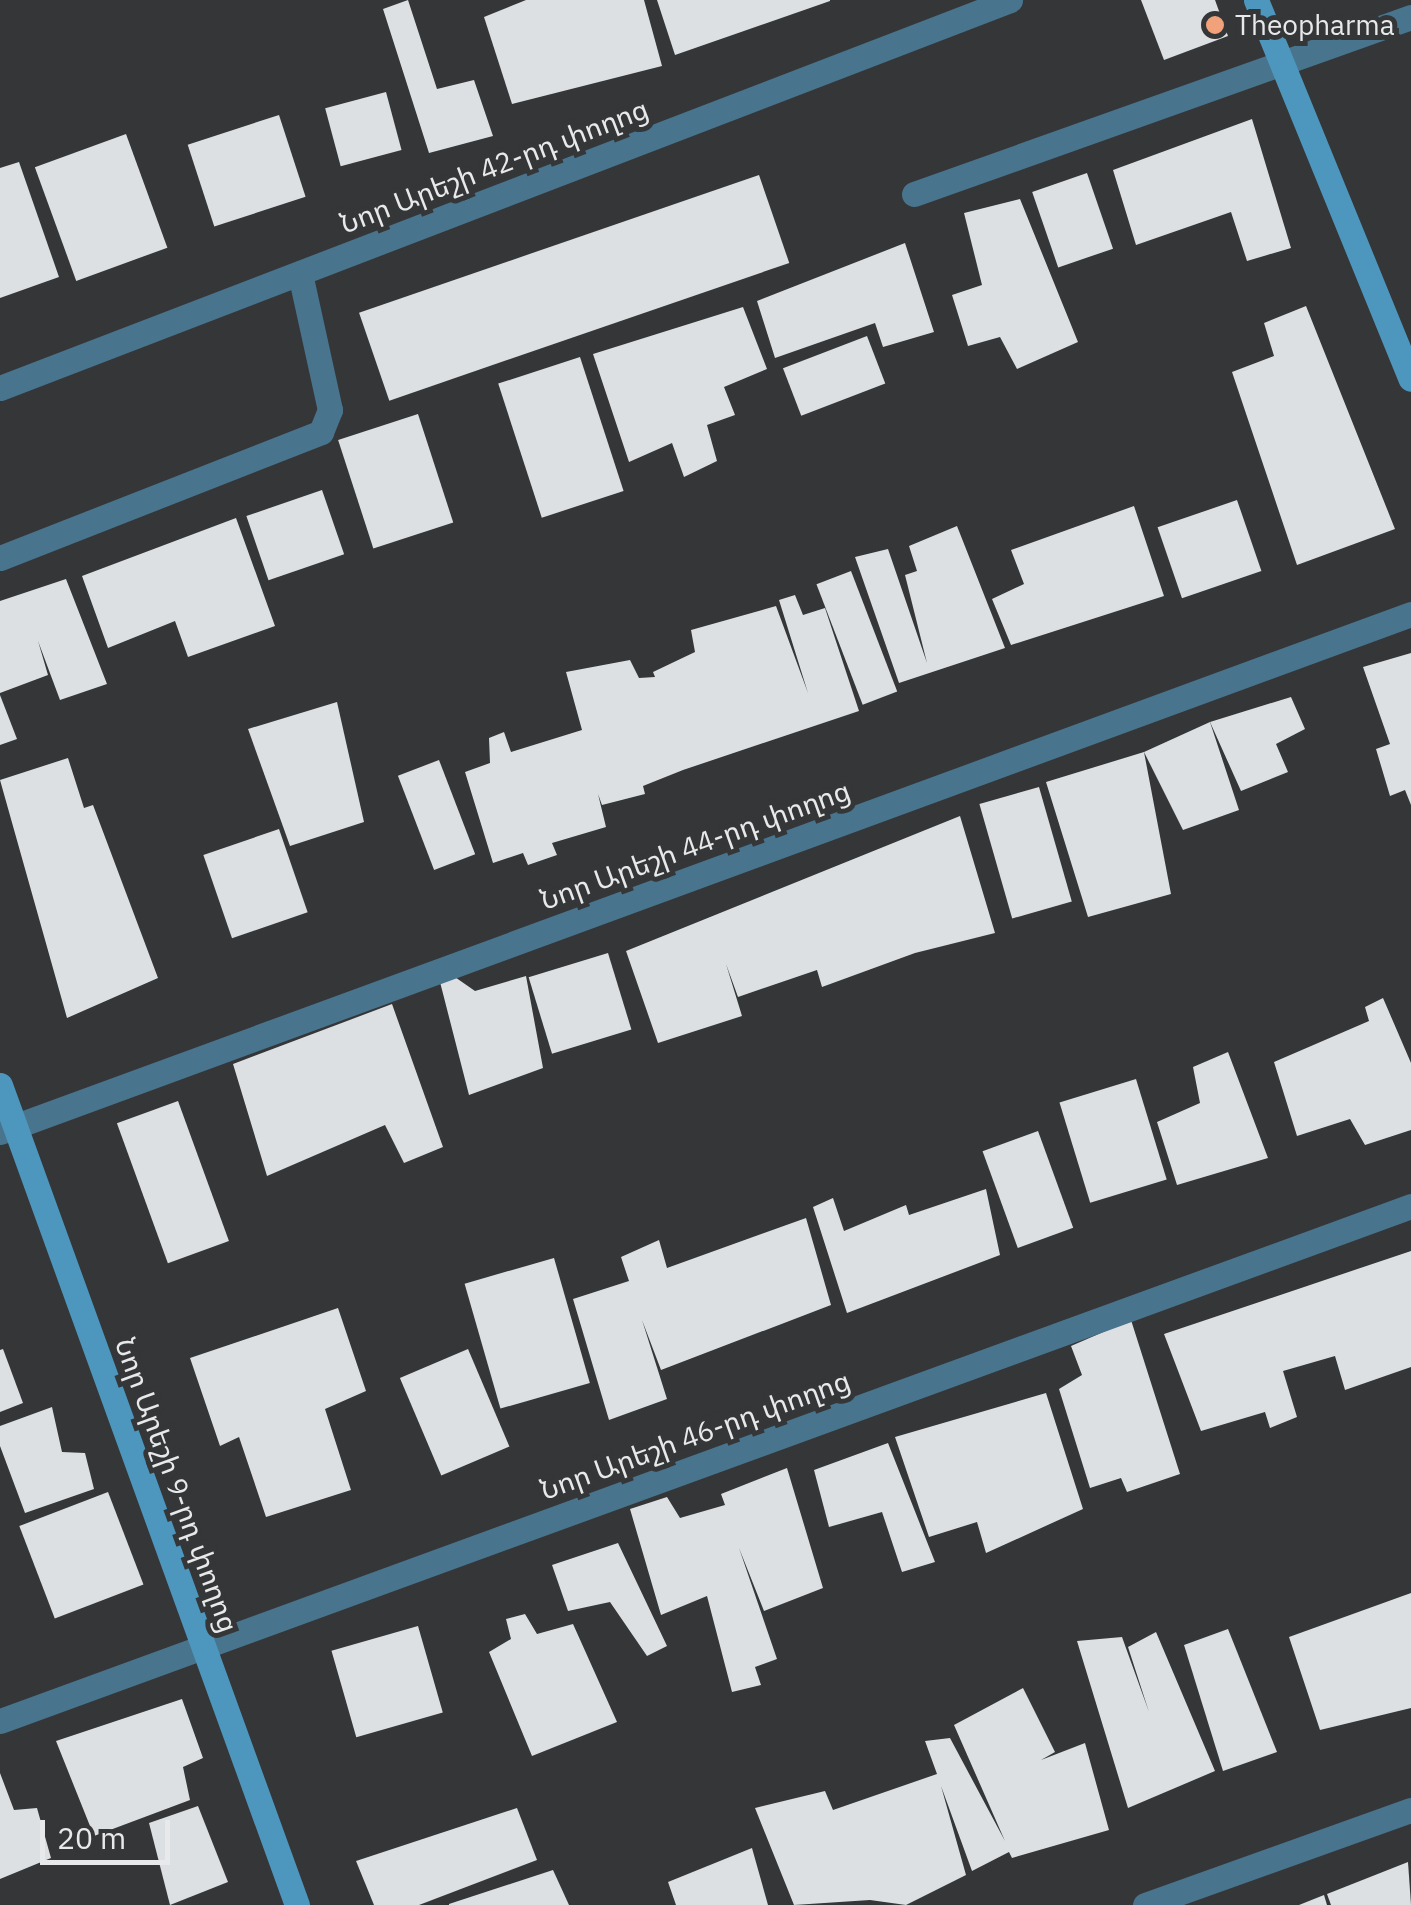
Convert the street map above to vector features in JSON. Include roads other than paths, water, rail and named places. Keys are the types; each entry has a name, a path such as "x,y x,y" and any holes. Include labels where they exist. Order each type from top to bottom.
{"street":[{"name":"Նոր Արեշի 42-րդ փողոց","path":"0,388 1010,0"},
{"path":"1256,0 1411,379"},
{"path":"914,194 1411,17"},
{"path":"0,558 321,432 330,410 300,273"},
{"name":"Նոր Արեշի 44-րդ փողոց","path":"8,1130 1411,614"},
{"name":"Նոր Արեշի 9-րդ փողոց","path":"0,1086 8,1130 297,1905"},
{"name":"Նոր Արեշի 46-րդ փողոց","path":"0,1721 1411,1206"},
{"path":"1145,1905 1411,1810"}],"place":[{"name":"Theopharma","path":"1215,25"}]}
